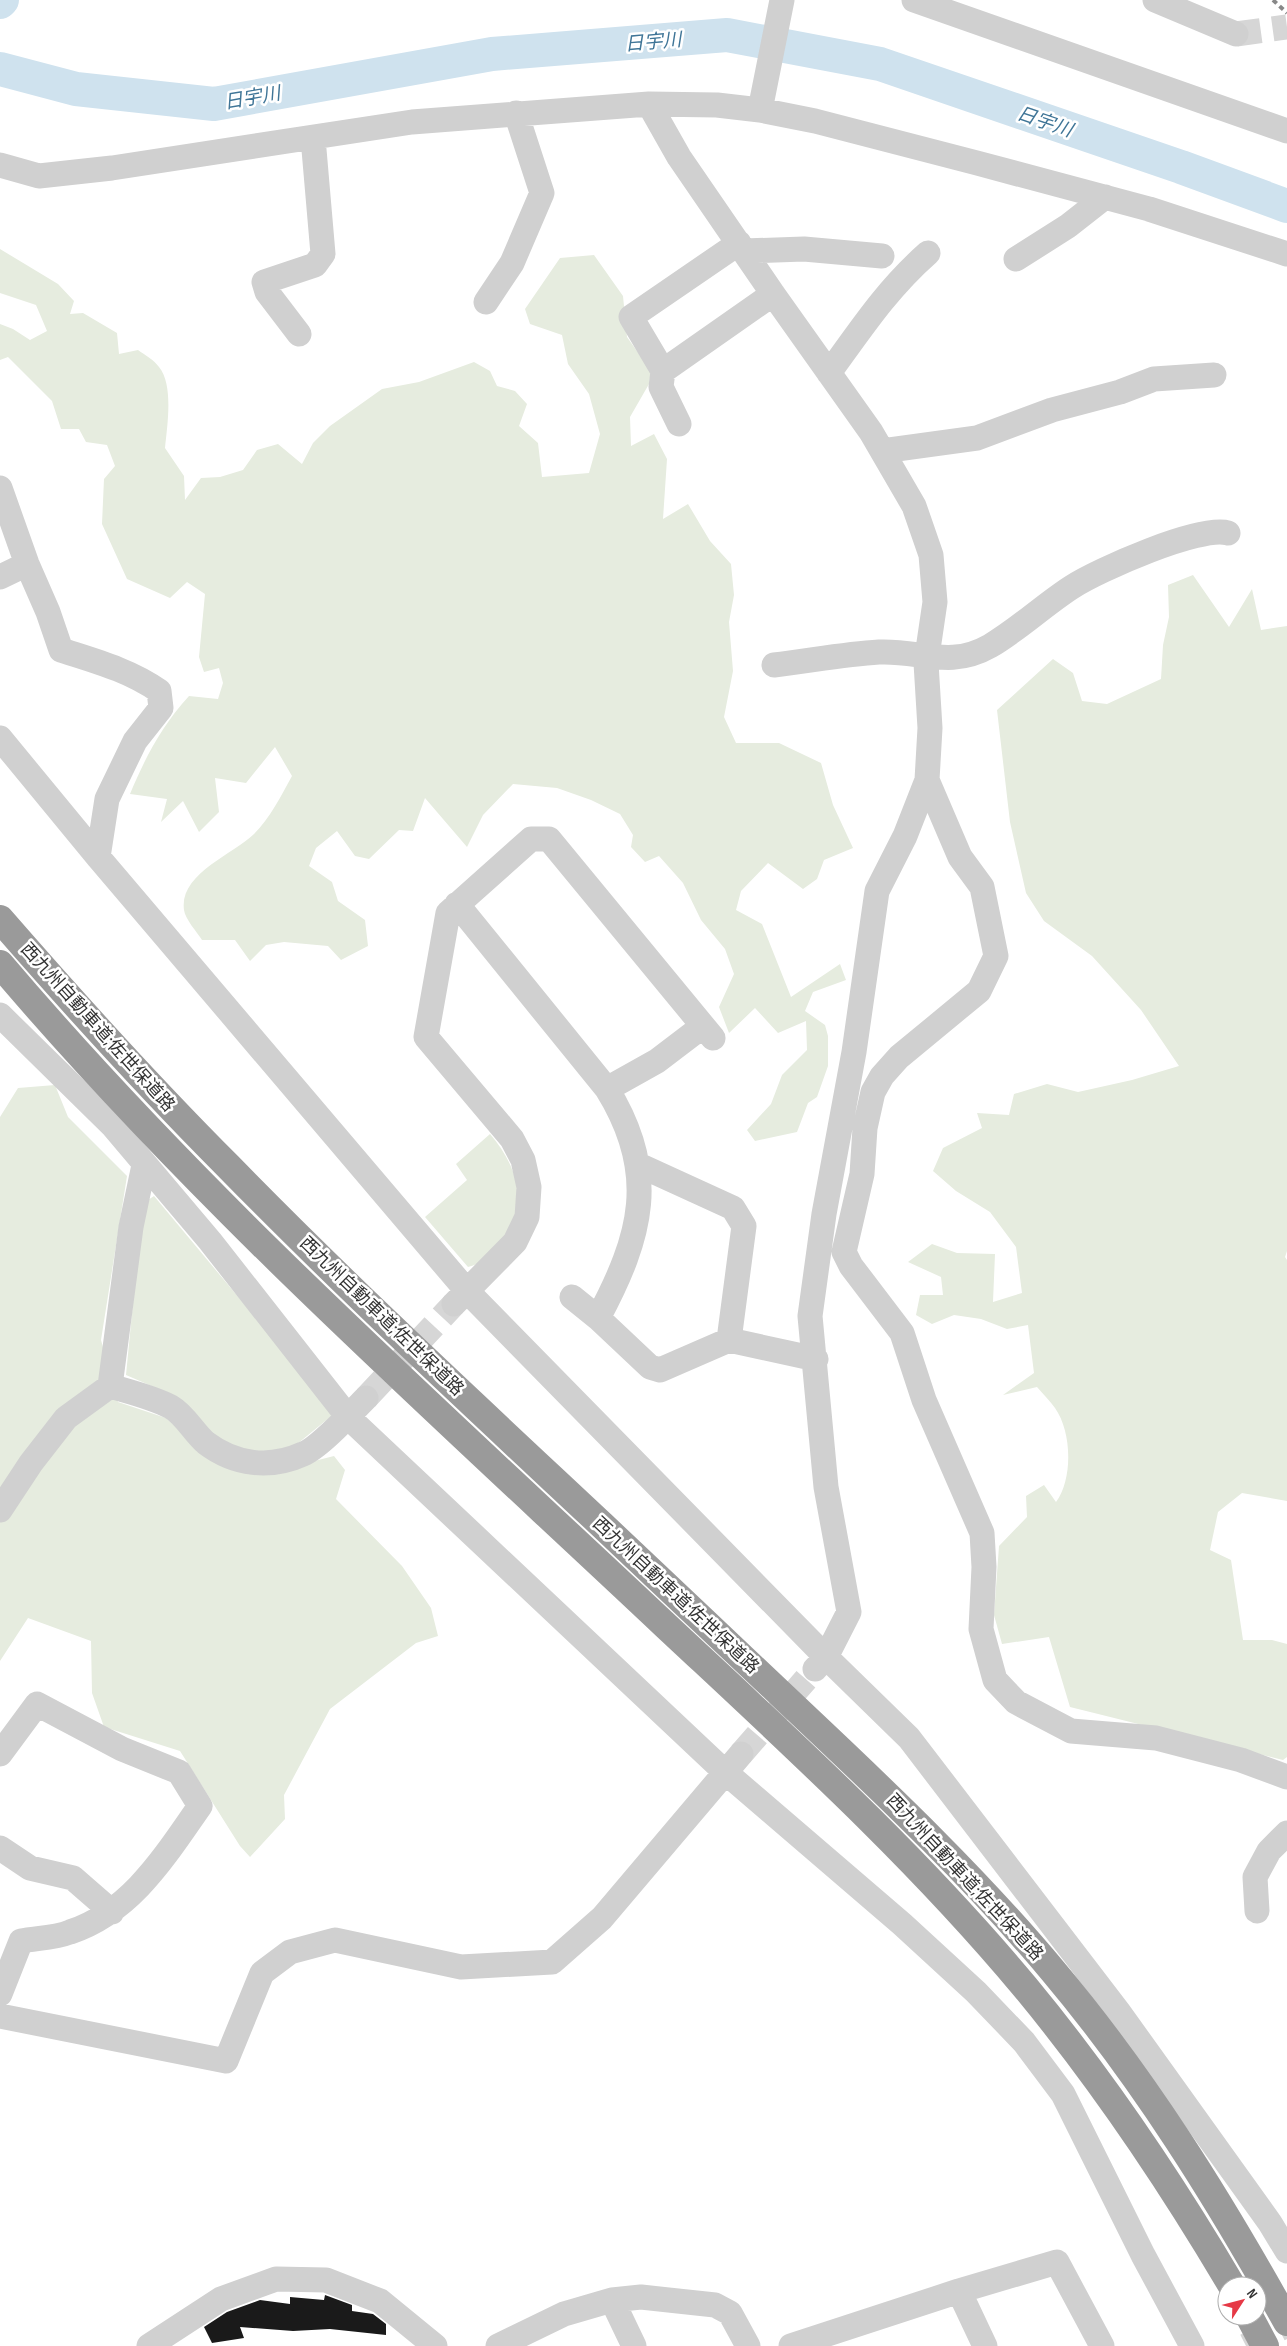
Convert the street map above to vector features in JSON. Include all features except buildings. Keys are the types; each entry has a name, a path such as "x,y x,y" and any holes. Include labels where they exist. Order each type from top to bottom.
{"highway":[{"name":"西九州自動車道;佐世保道路","path":"0,919 135,1070 230,1169 530,1457 884,1791 1011,1922 1056,1974 1125,2062 1178,2137 1242,2242 1287,2322"},
{"name":"西九州自動車道;佐世保道路","path":"0,964 93,1068 166,1145 312,1292 790,1743 875,1825 952,1905 1024,1986 1088,2067 1142,2143 1197,2227 1226,2276"},
{"path":"1254,2326 1264,2346"}],"street":[{"path":"760,110 782,0"},
{"path":"914,0 1287,131"},
{"path":"1155,0 1236,34"},
{"path":"649,104 679,157 871,432 914,506 932,555 935,602 927,656 930,728 927,780 905,836 877,892 854,1052 824,1214 810,1316 816,1359 826,1487 849,1612 820,1663"},
{"path":"0,164 39,176 112,168 412,122 649,104 717,104 815,121 1105,197 1149,209 1287,254"},
{"path":"486,302 512,263 542,193 516,113"},
{"path":"299,334 267,292 264,282 315,265 323,254 314,138"},
{"path":"1016,259 1068,226 1105,197"},
{"path":"679,424 661,387 663,371 631,318 741,247 804,249 882,256"},
{"path":"830,373 880,302 902,276 928,252"},
{"path":"663,371 773,294"},
{"path":"882,452 977,438 1052,410 1120,392 1154,379 1214,375"},
{"path":"0,488 26,564 48,612 61,650 108,664 145,681 159,691 161,708 135,741 107,798 98,857"},
{"path":"774,665 847,653 883,652 950,659 972,655 990,646 1073,586 1096,575 1166,545 1198,535 1223,532 1228,534"},
{"path":"0,577 26,564"},
{"path":"0,738 461,1297 820,1663 909,1738 1118,2011 1270,2223 1287,2251"},
{"path":"927,780 960,857 982,887 992,928 996,956 979,992 899,1057 882,1076 873,1092 865,1128 862,1174 844,1252 850,1266 902,1333 924,1400 982,1533 984,1567 981,1629 996,1680 1016,1702 1071,1730 1156,1738 1241,1760 1287,1777"},
{"path":"461,1297 515,1242 527,1217 530,1187 523,1160 512,1139 426,1037 448,913 531,839 549,839 708,1032 607,1089"},
{"path":"457,904 607,1089 621,1112 638,1165 639,1204 634,1239 620,1278 598,1318"},
{"path":"0,1015 112,1125 210,1241 348,1417 725,1772 902,1924 976,1992 1024,2042 1063,2094 1143,2255 1192,2346"},
{"path":"0,1510 31,1463 66,1418 110,1386 131,1226 144,1165"},
{"path":"638,1165 733,1208 744,1226 728,1340"},
{"path":"572,1298 598,1318 650,1367 660,1370 728,1340 816,1359"},
{"path":"110,1386 173,1408 206,1442 232,1458 261,1465 304,1454 348,1417 366,1398"},
{"path":"0,1754 37,1704 122,1750 179,1772 200,1806 154,1872 112,1912 70,1933 21,1941 0,1994"},
{"path":"0,2016 226,2061 262,1973 290,1952 335,1940 461,1966 552,1962 602,1918 741,1754"},
{"path":"1257,1911 1255,1877 1269,1851 1287,1833"},
{"path":"0,1848 30,1868 73,1878 112,1912"},
{"path":"791,2346 857,2336 959,2291 1057,2262 1102,2346"},
{"path":"149,2346 221,2299 276,2279 326,2280 380,2301 435,2346"},
{"path":"959,2291 984,2346"},
{"path":"513,2343 564,2314 612,2300 641,2297 715,2305 730,2313 748,2346"},
{"path":"612,2300 634,2346"}],"shaded area":[{"path":"0,249 58,284 74,301 70,314 83,313 117,333 119,354 138,350 159,367 167,384 168,395 165,448 184,476 185,500 201,478 220,477 243,470 257,450 278,444 302,464 313,443 330,426 382,389 419,382 474,362 490,371 497,386 515,391 527,404 519,426 538,443 542,477 589,473 600,434 589,394 568,364 562,335 530,324 525,309 560,258 594,255 623,296 627,337 651,371 649,384 630,417 631,446 654,434 667,459 663,519 688,504 710,541 731,564 734,595 729,622 733,671 724,717 736,743 779,743 821,763 833,805 853,848 824,860 817,879 803,889 768,863 741,891 736,910 762,924 791,997 840,964 846,980 813,992 805,1011 825,1025 828,1036 828,1066 817,1097 808,1103 797,1132 755,1141 747,1130 771,1104 782,1075 807,1050 806,1021 778,1033 755,1008 729,1033 719,1007 734,974 725,949 701,920 683,883 659,856 645,862 631,847 633,835 620,814 591,800 557,788 513,784 483,815 467,847 425,798 413,831 399,830 369,859 355,856 337,831 316,848 309,866 332,882 338,901 365,920 368,946 341,960 328,946 284,942 266,945 250,961 235,940 202,940 184,910 185,897 190,886 209,866 244,842 260,828 292,776 275,747 246,783 215,778 219,812 199,832 183,801 161,822 167,799 130,794 155,742 170,719 189,696 218,699 223,683 219,668 204,672 199,657 205,594 187,582 170,598 127,579 102,524 104,479 115,466 107,445 86,442 79,429 61,429 52,401 8,357 0,360 0,324 13,329 30,340 47,331 36,305 0,293"},
{"path":"1193,575 1229,627 1252,589 1261,630 1287,626 1287,1251 1285,1257 1287,1260 1287,1501 1242,1493 1218,1512 1210,1550 1231,1560 1243,1640 1272,1640 1287,1644 1287,1757 1283,1760 1070,1707 1049,1637 1002,1644 994,1615 999,1546 1027,1517 1026,1496 1044,1485 1056,1502 1062,1492 1068,1468 1065,1430 1055,1408 1037,1387 1003,1395 1034,1373 1028,1325 1007,1329 981,1319 954,1315 932,1324 916,1315 920,1295 943,1295 941,1277 908,1262 932,1244 957,1253 995,1254 993,1302 1022,1293 1016,1247 990,1212 956,1191 933,1171 943,1148 982,1128 977,1113 1009,1115 1014,1094 1047,1084 1078,1092 1132,1080 1179,1066 1141,1010 1092,956 1044,921 1026,893 1010,822 997,710 1053,659 1073,673 1082,701 1107,704 1161,679 1163,645 1169,617 1168,585"},
{"path":"55,1085 68,1117 127,1176 101,1340 118,1402 166,1418 209,1456 271,1472 334,1456 345,1470 336,1499 402,1566 431,1608 438,1636 416,1643 330,1709 284,1795 285,1819 250,1857 240,1846 180,1751 104,1727 92,1693 91,1641 28,1618 0,1661 0,1117 18,1088"},
{"path":"490,1134 509,1162 515,1176 518,1207 507,1236 486,1258 468,1267 425,1217 467,1180 456,1164"},
{"path":"154,1196 335,1413 291,1449 262,1458 217,1439 170,1394 126,1375 139,1241 145,1202"}],"waterway":[{"name":"日宇川","path":"0,69 76,89 214,104 492,54 727,35 880,64 1181,167 1287,206"}],"tunnel":[{"path":"1236,34 1287,27"},
{"path":"366,1398 454,1304"},
{"path":"741,1754 814,1670"},
{"path":"1246,2346 1287,2325"}],"railway":[{"path":"1273,0 1287,13"}]}
